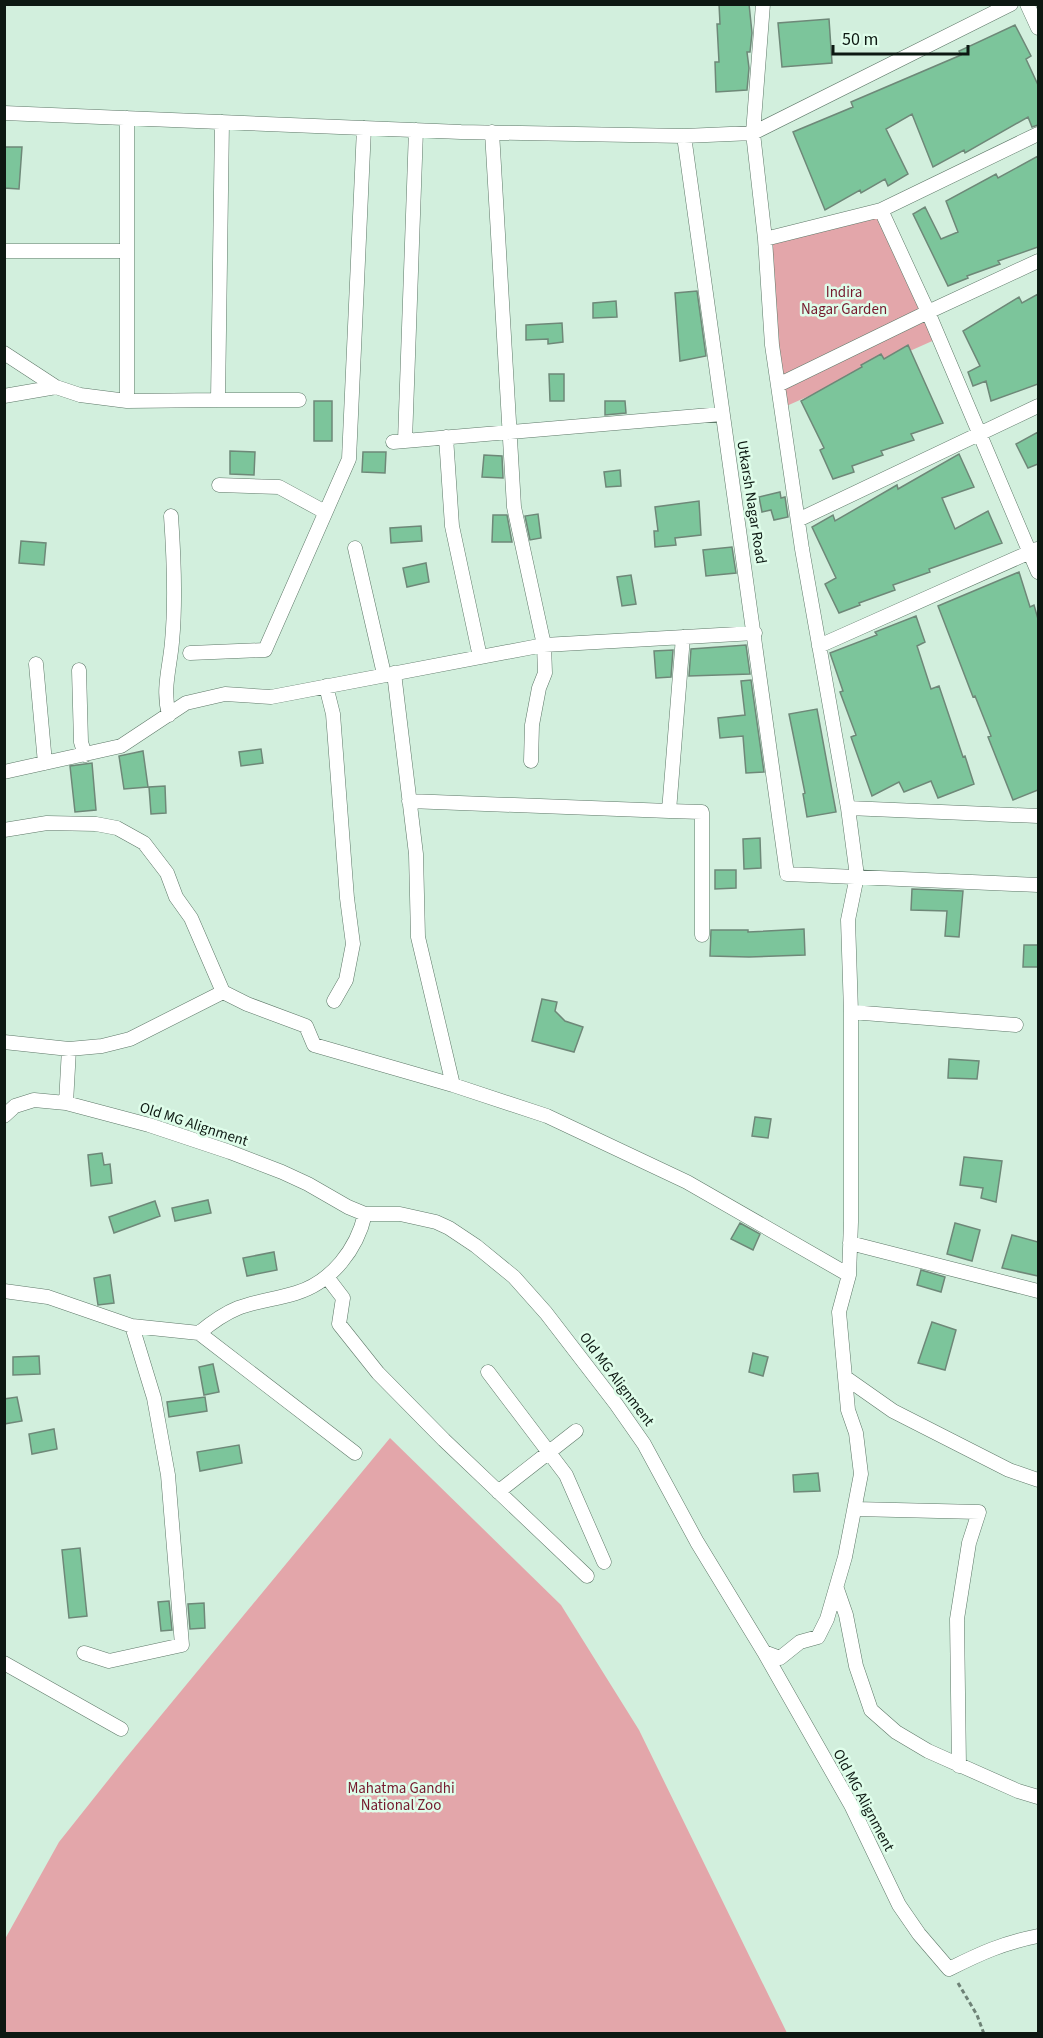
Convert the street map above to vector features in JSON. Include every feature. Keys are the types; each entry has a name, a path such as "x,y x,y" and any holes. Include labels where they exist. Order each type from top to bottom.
{"street":[{"path":"764,4 753,132 765,239 772,345 798,520 848,808 857,876 848,920 851,1012 849,1275 839,1312 848,1410 856,1433 861,1474 837,1589 818,1637 800,1642 780,1658 764,1652"},
{"path":"1027,4 1038,28"},
{"path":"4,113 492,132 684,136 753,132 1007,5"},
{"path":"127,118 128,401"},
{"path":"218,400 222,122"},
{"path":"190,653 265,650 349,459 364,128"},
{"path":"416,130 399,441 722,414"},
{"path":"492,132 514,507 543,645 545,673 539,688 532,725 531,762"},
{"path":"765,239 881,210 1038,134"},
{"name":"Utkarsh Nagar Road","path":"684,136 788,874 857,876"},
{"path":"881,210 1034,550 1038,572"},
{"path":"4,250 127,251"},
{"path":"778,385 1038,261"},
{"path":"4,353 56,387 80,395 128,401 299,400"},
{"path":"4,396 56,387"},
{"path":"798,520 1038,406"},
{"path":"446,437 452,526 480,657"},
{"path":"219,485 279,487 326,512"},
{"path":"169,715 165,699 172,642 174,555 171,516"},
{"path":"356,548 389,673 416,854 418,937 453,1085"},
{"path":"819,646 1034,550"},
{"path":"4,772 122,746 186,703 225,694 271,697 543,645 755,633"},
{"path":"669,811 683,637"},
{"path":"36,664 45,763"},
{"path":"79,670 81,742 85,754"},
{"path":"326,686 333,714 347,898 353,944 346,980 334,1001"},
{"path":"409,801 702,812 702,935"},
{"path":"848,808 1038,816"},
{"path":"4,830 47,823 117,828 144,843 167,873 176,897 191,918 223,992 247,1004 306,1026 314,1045 453,1085 547,1116 676,1177 849,1275"},
{"path":"857,876 1038,885"},
{"path":"4,1042 69,1049 102,1046 130,1039 223,992"},
{"path":"851,1012 1016,1025"},
{"path":"66,1103 69,1049"},
{"name":"Old MG Alignment","path":"4,1116 15,1106 34,1100 66,1103 149,1125 230,1152 300,1180 365,1214 400,1214 436,1222 476,1246 514,1277 546,1312 644,1444 697,1542 764,1652 851,1805 899,1905 919,1934 949,1969"},
{"path":"199,1333 218,1318 239,1308 296,1293 313,1287 327,1277 351,1250 361,1233 365,1214"},
{"path":"850,1243 1038,1291"},
{"path":"327,1277 344,1298 339,1324 378,1373 587,1576"},
{"path":"4,1291 48,1297 132,1326 199,1333 355,1453"},
{"path":"84,1653 110,1660 182,1645 168,1475 154,1398 132,1326"},
{"path":"489,1372 566,1475 604,1562"},
{"path":"846,1378 894,1411 1009,1470 1038,1480"},
{"path":"498,1492 576,1431"},
{"path":"855,1509 979,1512 969,1543 957,1619 959,1766"},
{"path":"837,1589 846,1615 856,1666 871,1710 896,1732 928,1751 1018,1791 1038,1797"},
{"path":"4,1663 121,1729"},
{"path":"949,1969 1007,1942 1038,1936"}],"path":[{"path":"949,1969 967,1997 984,2034"}],"green space":[{"name":"Indira Nagar Garden","path":"881,210 939,338 782,408 765,239"},
{"name":"Mahatma Gandhi National Zoo","path":"390,1438 561,1605 639,1730 787,2033 5,2033 5,1939 59,1842"}],"building":[{"path":"719,4 749,4 752,33 750,52 747,52 749,68 747,90 716,92 715,62 719,62 717,24 720,24"},
{"path":"829,19 832,63 782,67 778,23"},
{"path":"1015,25 1031,56 1026,59 1038,85 1038,125 1032,127 1028,117 965,153 964,150 933,167 912,114 886,129 908,174 888,186 885,179 825,210 793,132 853,107 851,102 961,55 959,51"},
{"path":"4,147 22,147 19,189 4,188"},
{"path":"1038,156 1038,247 998,261 1000,264 967,276 968,278 948,286 913,214 925,207 941,239 958,232 946,201 996,174 998,178"},
{"path":"697,291 706,356 680,361 675,293"},
{"path":"1038,294 1038,384 991,401 986,381 973,386 968,372 980,366 963,331 1019,297 1022,303"},
{"path":"616,301 617,317 593,318 593,303"},
{"path":"562,323 563,342 548,344 548,339 526,340 526,325"},
{"path":"908,345 943,423 911,434 914,440 881,451 883,455 852,466 854,472 833,479 820,450 824,448 801,401 881,354 884,359"},
{"path":"549,374 564,374 564,401 550,401"},
{"path":"314,401 332,401 332,441 314,441"},
{"path":"605,401 625,401 626,413 605,415"},
{"path":"1038,432 1038,464 1028,468 1016,444"},
{"path":"230,451 255,452 254,475 230,474"},
{"path":"363,452 386,452 385,473 362,472"},
{"path":"959,454 974,487 942,498 955,529 988,511 1002,543 929,569 930,572 893,585 895,590 839,613 825,584 836,578 812,527 833,515 835,521 897,485 898,489"},
{"path":"484,455 502,456 503,478 482,477"},
{"path":"620,470 621,486 606,487 604,472"},
{"path":"780,492 781,498 785,497 788,517 774,520 771,510 762,512 759,497"},
{"path":"699,501 701,535 675,538 676,545 655,547 654,531 658,531 655,507"},
{"path":"538,514 541,538 530,540 525,516"},
{"path":"493,515 507,515 512,542 492,542"},
{"path":"421,526 422,541 391,543 390,528"},
{"path":"21,541 46,543 44,565 19,563"},
{"path":"732,547 736,573 706,576 703,550"},
{"path":"426,563 429,582 407,587 403,568"},
{"path":"1019,572 1030,607 1034,605 1038,619 1038,790 1013,800 988,737 991,736 975,696 973,697 938,606"},
{"path":"631,575 636,604 622,606 617,577"},
{"path":"916,616 925,642 917,646 931,689 939,686 974,784 938,798 931,781 904,792 899,782 872,796 851,737 856,735 840,692 843,691 830,653 877,635 875,632"},
{"path":"746,645 750,674 689,676 691,649"},
{"path":"673,650 671,677 656,678 654,651"},
{"path":"751,680 764,772 746,773 743,736 720,738 718,718 745,715 741,681"},
{"path":"817,709 836,812 807,817 803,794 805,793 789,714"},
{"path":"261,749 263,763 241,766 239,752"},
{"path":"143,751 148,787 124,789 119,756"},
{"path":"92,763 96,810 75,812 70,766"},
{"path":"165,786 166,813 151,814 149,787"},
{"path":"760,838 761,868 744,869 743,839"},
{"path":"715,870 736,870 736,888 715,889"},
{"path":"912,889 963,891 959,937 945,936 947,911 911,910"},
{"path":"804,929 805,955 710,956 711,930 748,930 748,932"},
{"path":"1024,945 1038,945 1038,967 1023,967"},
{"path":"542,999 557,1002 555,1011 565,1021 583,1027 574,1052 532,1041"},
{"path":"949,1059 979,1061 977,1079 948,1078"},
{"path":"755,1117 771,1119 768,1138 752,1136"},
{"path":"102,1153 104,1165 110,1164 112,1183 91,1186 88,1155"},
{"path":"964,1157 1002,1161 996,1202 981,1198 983,1188 960,1185"},
{"path":"208,1200 211,1213 175,1221 172,1208"},
{"path":"155,1201 160,1216 114,1233 109,1217"},
{"path":"740,1223 760,1234 753,1250 731,1239"},
{"path":"955,1223 980,1230 972,1261 947,1254"},
{"path":"1012,1235 1038,1242 1038,1276 1002,1268"},
{"path":"274,1252 277,1270 247,1276 243,1258"},
{"path":"921,1270 945,1277 941,1292 917,1285"},
{"path":"110,1275 114,1303 98,1305 94,1278"},
{"path":"932,1322 956,1330 945,1370 918,1363"},
{"path":"753,1353 768,1357 763,1376 749,1372"},
{"path":"39,1356 40,1374 13,1375 13,1357"},
{"path":"213,1364 219,1392 204,1395 199,1367"},
{"path":"17,1397 22,1421 4,1424 4,1399"},
{"path":"205,1397 207,1411 169,1417 167,1402"},
{"path":"54,1429 57,1449 32,1454 29,1434"},
{"path":"239,1445 242,1463 200,1471 197,1452"},
{"path":"818,1473 820,1491 794,1492 793,1475"},
{"path":"80,1548 87,1616 69,1618 62,1550"},
{"path":"169,1601 172,1630 161,1631 158,1602"},
{"path":"204,1603 205,1628 190,1629 188,1604"}]}
